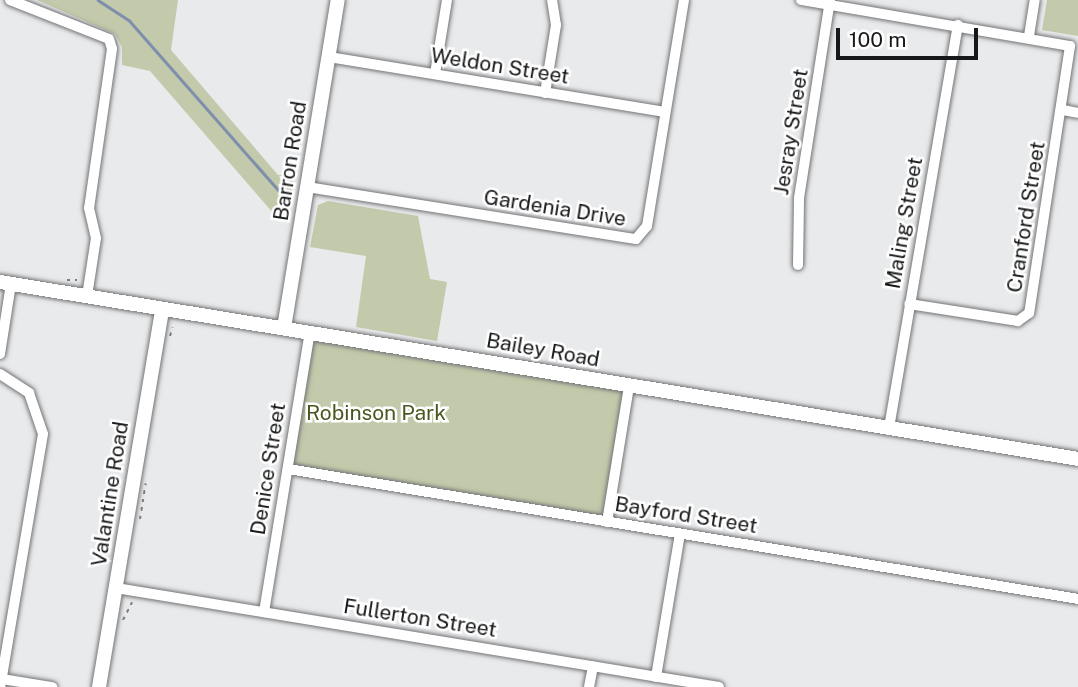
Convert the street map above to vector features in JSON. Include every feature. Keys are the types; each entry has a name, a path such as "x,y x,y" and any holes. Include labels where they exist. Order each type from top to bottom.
{"street":[{"path":"10,0 109,39 112,49 89,208 96,239 87,296"},
{"name":"Barron Road","path":"284,328 338,0"},
{"path":"435,74 447,0"},
{"path":"545,93 556,25 552,0"},
{"name":"Gardenia Drive","path":"307,187 626,241 643,234 647,226 684,0"},
{"path":"802,0 830,2 1029,36 1035,0"},
{"name":"Jesray Street","path":"798,265 799,198 830,2"},
{"name":"Maling Street","path":"889,428 958,25"},
{"name":"Cranford Street","path":"909,304 1025,319 1063,110 1070,46 1029,36"},
{"name":"Weldon Street","path":"329,57 664,112"},
{"path":"1063,110 1078,113"},
{"path":"0,354 5,283"},
{"name":"Bailey Road","path":"5,283 1078,459"},
{"name":"Valantine Road","path":"99,687 162,309"},
{"name":"Denice Street","path":"264,612 310,332"},
{"path":"4,375 29,393 43,434 1,683 51,687"},
{"path":"607,522 629,386"},
{"name":"Bayford Street","path":"288,469 1078,599"},
{"path":"656,677 680,534"},
{"name":"Fullerton Street","path":"116,588 719,687"},
{"path":"589,687 593,666"}],"path":[{"path":"168,342 173,327"},
{"path":"137,531 147,473"},
{"path":"122,622 134,591"}],"green space":[{"path":"37,0 178,0 171,50 278,175 293,177 288,215 273,213 150,71 122,65 122,47 115,34"},
{"path":"1047,0 1078,0 1078,36 1042,30"},
{"path":"328,201 418,216 430,279 447,282 437,341 356,327 366,256 310,247 318,205"},
{"name":"Robinson Park","path":"310,332 629,388 605,525 286,469"}],"waterway":[{"path":"98,0 129,20 289,202"}]}
